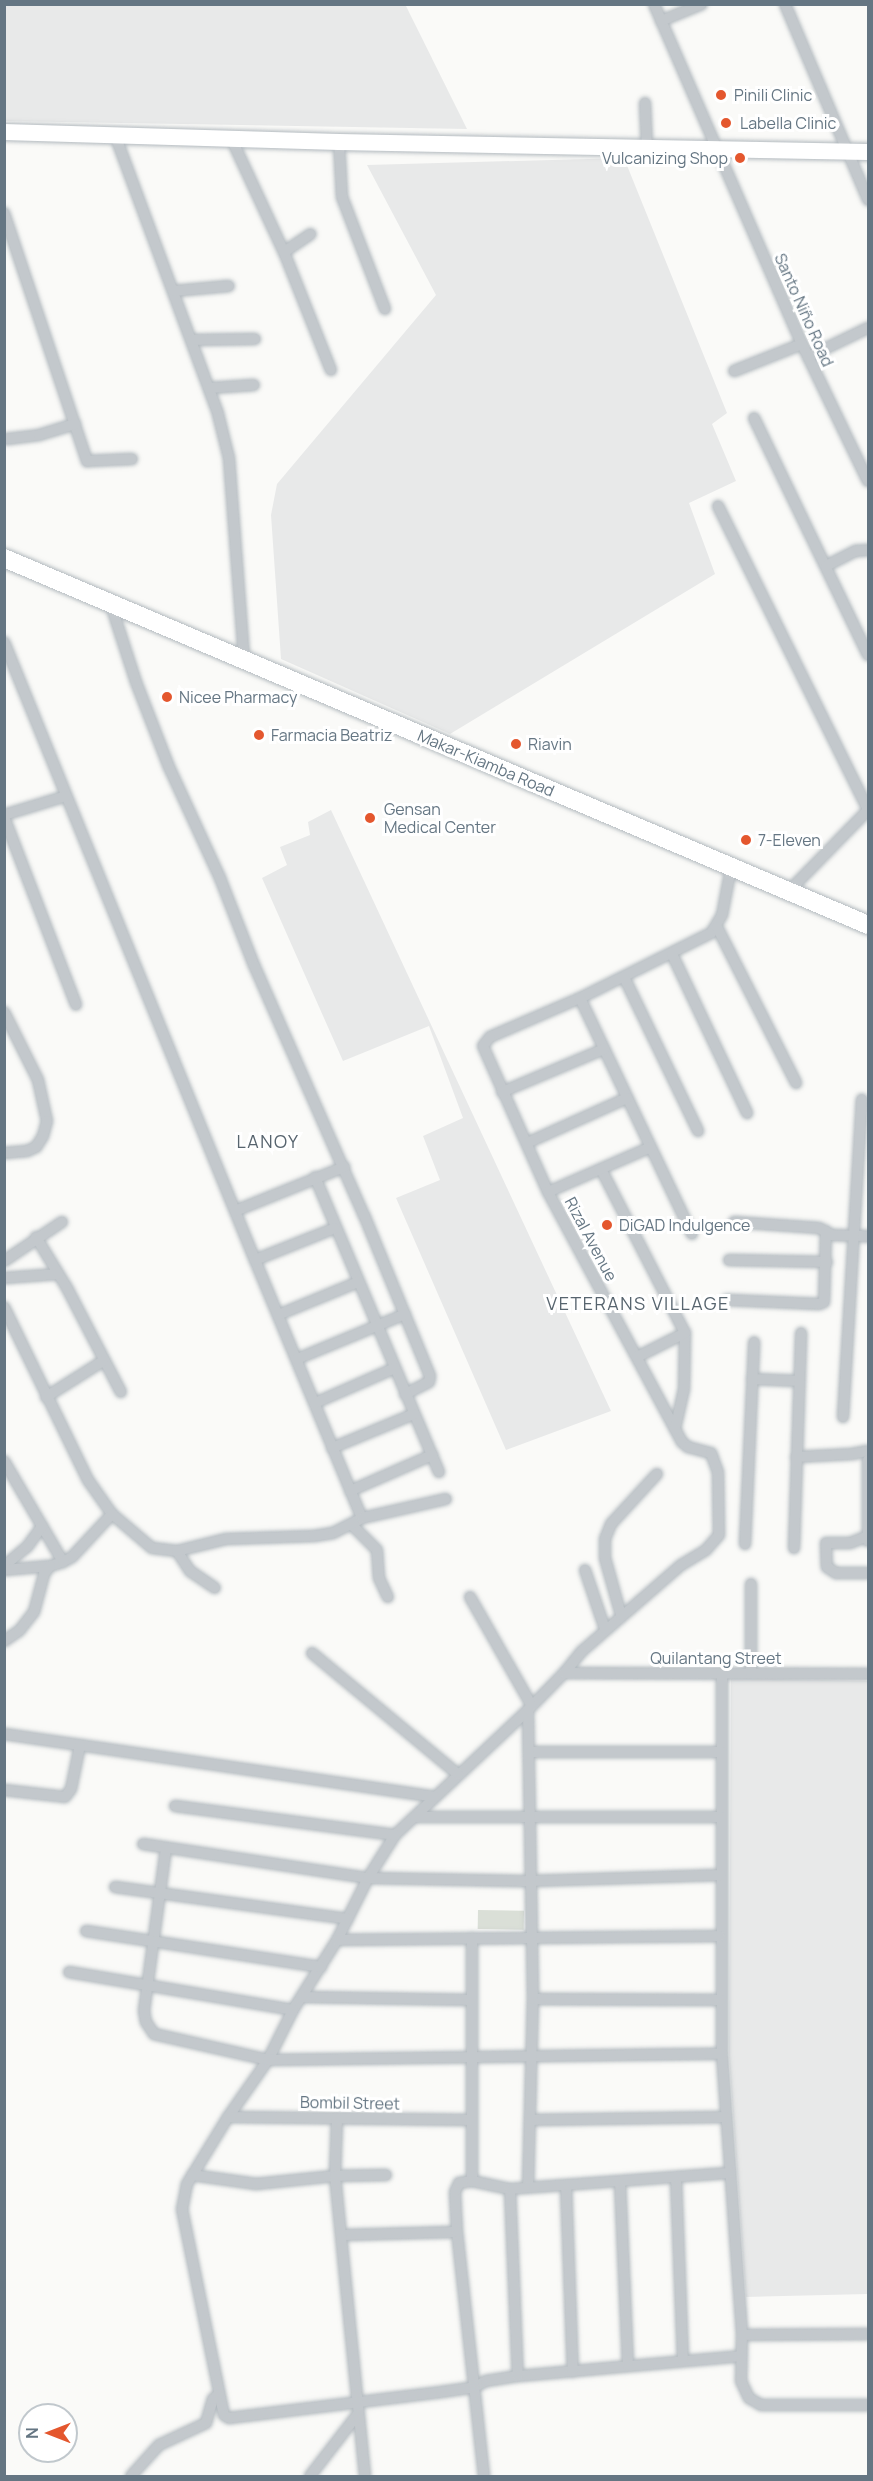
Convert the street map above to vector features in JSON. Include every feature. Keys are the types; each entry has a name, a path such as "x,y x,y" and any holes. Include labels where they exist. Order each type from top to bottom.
{"main road":[{"name":"Makar-Kiamba Road","path":"4,558 868,925"}],"street":[{"name":"Santo Niño Road","path":"654,4 802,344 868,481"},
{"path":"662,21 702,4"},
{"path":"785,4 868,200"},
{"path":"645,103 647,147"},
{"path":"4,132 339,142 868,152"},
{"path":"115,135 210,388 229,458 244,659"},
{"path":"231,138 284,252 330,370"},
{"path":"339,142 342,197 385,309"},
{"path":"5,215 87,461 132,459"},
{"path":"284,252 311,234"},
{"path":"174,291 229,286"},
{"path":"808,357 868,328"},
{"path":"192,340 255,339"},
{"path":"734,371 802,344"},
{"path":"210,388 254,385"},
{"path":"754,418 868,655"},
{"path":"7,439 39,435 75,424"},
{"path":"718,506 868,810 788,892"},
{"path":"826,566 856,551 868,550"},
{"path":"111,605 136,682 169,767 220,878 254,965 344,1167 431,1378 429,1382 405,1394"},
{"path":"4,642 362,1518"},
{"path":"66,796 4,816 76,1005"},
{"path":"692,1234 580,998 702,939 717,927 731,868"},
{"path":"717,927 796,1083"},
{"path":"672,954 747,1113"},
{"path":"624,976 698,1131"},
{"name":"Rizal Avenue","path":"580,998 490,1037 483,1046 548,1191 682,1442 688,1448 706,1450 711,1453 719,1485 718,1535 706,1550 681,1565 621,1615"},
{"path":"4,1012 38,1080 47,1121 43,1136 36,1147 27,1151 4,1153"},
{"path":"502,1092 604,1049"},
{"path":"527,1143 627,1098"},
{"path":"843,1417 862,1100"},
{"path":"548,1191 651,1147"},
{"path":"235,1211 344,1167"},
{"path":"601,1169 685,1333 683,1396 675,1428"},
{"path":"315,1177 439,1472"},
{"path":"4,1261 62,1222"},
{"path":"734,1222 819,1228 835,1235 868,1236"},
{"path":"255,1260 335,1228"},
{"path":"727,1300 822,1303 826,1297 826,1231"},
{"path":"36,1238 58,1274 120,1392"},
{"path":"729,1260 827,1262"},
{"path":"4,1278 58,1274"},
{"path":"278,1315 358,1282"},
{"path":"4,1308 46,1397 101,1502 152,1548 177,1551 226,1539 314,1536 333,1533 362,1518 446,1499"},
{"path":"297,1359 405,1314"},
{"path":"637,1357 685,1333"},
{"path":"794,1548 801,1333"},
{"path":"745,1544 754,1342"},
{"path":"46,1397 103,1361"},
{"path":"315,1403 394,1368"},
{"path":"752,1379 799,1381"},
{"path":"332,1448 414,1414"},
{"path":"796,1457 852,1454 868,1450"},
{"path":"350,1491 432,1455"},
{"path":"868,1460 868,1541"},
{"path":"4,1461 63,1562"},
{"path":"657,1474 611,1524 605,1539 605,1558 621,1615 582,1651 530,1708 395,1835 368,1878 337,1940 293,2010 268,2060 228,2117 192,2175 182,2198 182,2209 219,2394 224,2415 229,2418 475,2386 486,2380 518,2376 740,2356"},
{"path":"4,1568 50,1566 63,1562 72,1557 112,1514"},
{"path":"351,1525 376,1550 380,1561 379,1578 388,1597"},
{"path":"4,1568 27,1547 42,1526"},
{"path":"868,1536 850,1543 826,1543 827,1567 836,1573 868,1573"},
{"path":"177,1551 190,1571 216,1588"},
{"path":"4,1641 19,1631 34,1612 44,1574 50,1566"},
{"path":"585,1570 605,1629"},
{"path":"751,1584 751,1673"},
{"path":"470,1598 530,1708 529,1818 533,1999 528,2187"},
{"path":"312,1653 458,1774"},
{"name":"Quilantang Street","path":"564,1673 868,1674"},
{"path":"722,1673 720,1936 722,2054 742,2335 741,2381 745,2392 754,2403 768,2406 868,2405"},
{"path":"4,1734 434,1797"},
{"path":"4,1790 65,1797 71,1790 80,1745"},
{"path":"529,1752 722,1752"},
{"path":"175,1806 395,1835"},
{"path":"415,1817 721,1817"},
{"path":"143,1844 368,1878 531,1881 722,1875"},
{"path":"166,1848 156,1941 144,2011 146,2022 154,2034 268,2060 722,2054"},
{"path":"115,1887 348,1919"},
{"path":"86,1931 321,1967"},
{"path":"337,1940 720,1936"},
{"path":"472,1938 472,2181"},
{"path":"69,1972 293,2010"},
{"path":"302,1997 472,2000"},
{"path":"533,1999 721,2001"},
{"name":"Bombil Street","path":"228,2117 471,2120"},
{"path":"530,2120 725,2117"},
{"path":"337,2118 335,2176 365,2476"},
{"path":"484,2476 457,2232 457,2186 459,2183 472,2181 510,2189 730,2173"},
{"path":"192,2175 256,2184 335,2176 386,2175"},
{"path":"676,2178 683,2361"},
{"path":"620,2182 628,2366"},
{"path":"566,2185 573,2372"},
{"path":"510,2189 518,2376"},
{"path":"342,2235 457,2232"},
{"path":"742,2335 868,2334"},
{"path":"131,2476 159,2445 206,2423 213,2399 219,2394"},
{"path":"310,2476 358,2414"}],"shaded area":[{"path":"405,4 467,129 5,121 5,5"},
{"path":"624,158 727,413 712,424 736,481 689,503 715,574 450,734 281,659 271,515 277,484 436,295 367,165"},
{"path":"331,810 611,1411 506,1450 396,1198 440,1180 423,1136 463,1118 429,1026 343,1061 262,878 287,865 280,847 310,835 308,822"},
{"path":"731,1678 868,1681 868,2294 746,2297 729,2054"},
{"path":"478,1910 524,1911 524,1930 478,1929"}],"place":[{"name":"Pinili Clinic","path":"721,95"},
{"name":"Labella Clinic","path":"726,123"},
{"name":"Vulcanizing Shop","path":"740,158"},
{"name":"Nicee Pharmacy","path":"167,697"},
{"name":"Farmacia Beatriz","path":"259,735"},
{"name":"Riavin","path":"516,744"},
{"name":"Gensan Medical Center","path":"370,818"},
{"name":"7-Eleven","path":"746,840"},
{"name":"DiGAD Indulgence","path":"607,1225"}],"district":[{"name":"LANOY","path":"268,1141"},
{"name":"VETERANS VILLAGE","path":"638,1303"}]}
